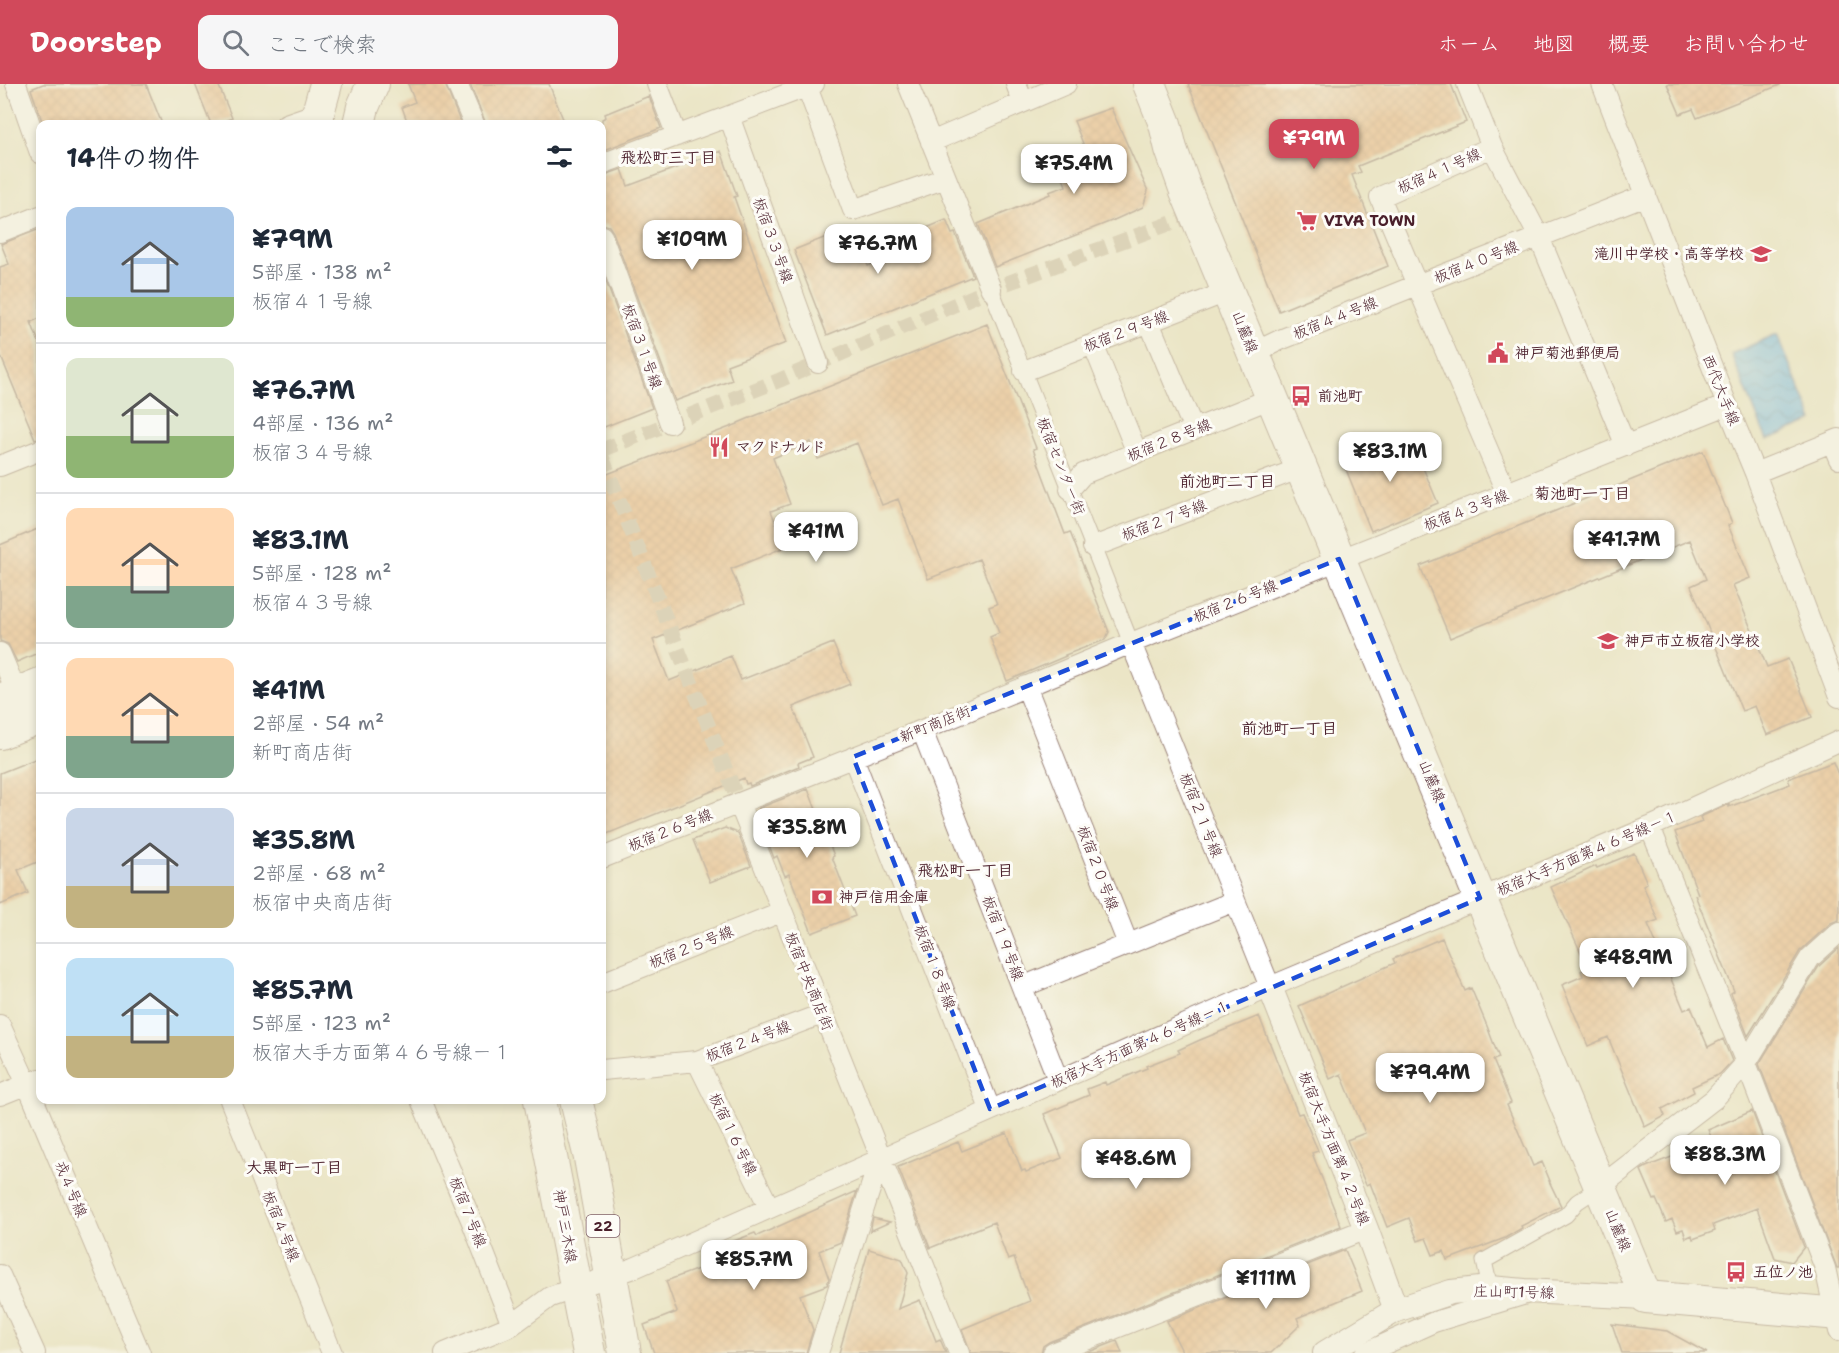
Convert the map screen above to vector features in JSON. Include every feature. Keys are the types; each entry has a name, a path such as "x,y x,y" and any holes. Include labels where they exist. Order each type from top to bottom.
{"main road":[{"name":"山麓線","path":"1149,84 1165,123 1177,169 1646,1297"},
{"path":"0,734 36,719"},
{"name":"神戸三木線","path":"541,1104 589,1353"},
{"name":"22","path":"577,1104 590,1158 625,1353"},
{"path":"1646,1297 1838,1320"}],"street":[{"path":"16,84 36,142"},
{"path":"457,84 472,120"},
{"path":"657,84 677,136"},
{"path":"908,84 991,289"},
{"path":"931,142 1020,93 1066,84"},
{"name":"板宿４１号線","path":"1418,285 1380,197 1492,147 1467,84"},
{"name":"西代大手線","path":"1602,84 1755,472 1839,697"},
{"path":"606,163 810,85 854,210 946,178"},
{"path":"294,120 321,107"},
{"name":"板宿３３号線","path":"729,116 818,363"},
{"path":"1492,147 1539,237 1626,446"},
{"name":"板宿４０号線","path":"1507,494 1418,285 1646,195"},
{"path":"0,232 36,218"},
{"name":"板宿３１号線","path":"606,247 670,423"},
{"name":"板宿４４号線","path":"1253,352 1418,285"},
{"name":"板宿センター街","path":"991,289 1131,643"},
{"name":"板宿２９号線","path":"1023,371 1228,291"},
{"path":"1149,322 1194,430"},
{"path":"1093,344 1137,453"},
{"name":"板宿２８号線","path":"1071,489 1083,474 1272,398"},
{"name":"板宿４３号線","path":"1339,559 1727,405"},
{"path":"1755,472 1837,447"},
{"path":"0,466 36,452"},
{"name":"板宿２７号線","path":"1094,547 1301,468"},
{"name":"板宿２６号線","path":"1131,643 1339,559"},
{"name":"新町商店街","path":"739,803 1131,643"},
{"name":"板宿２１号線","path":"1131,643 1270,987"},
{"path":"0,653 19,692"},
{"name":"板宿２０号線","path":"1026,686 1128,944"},
{"name":"板宿１９号線","path":"922,730 1058,1080"},
{"name":"板宿大手方面第４６号線－１","path":"445,1353 512,1325 550,1297 634,1268 1270,987 1650,827 1839,741"},
{"name":"板宿１８号線","path":"853,757 990,1109"},
{"name":"板宿２６号線","path":"606,856 739,803"},
{"name":"板宿中央商店街","path":"739,803 959,1353"},
{"path":"1650,827 1746,1063 1825,1268 1838,1320"},
{"path":"1022,987 1235,901"},
{"name":"板宿２５号線","path":"606,981 781,912"},
{"path":"1490,1288 1484,1261 1566,1215 1576,1202 1601,1186 1714,1099 1746,1063 1810,958 1839,932"},
{"name":"板宿大手方面第４２号線","path":"1270,987 1396,1310"},
{"name":"板宿２４号線","path":"606,1070 697,1061 822,1014"},
{"name":"戎４号線","path":"0,1025 34,1082"},
{"name":"板宿１６号線","path":"697,1061 769,1207"},
{"path":"0,1095 34,1082"},
{"name":"戎４号線","path":"43,1104 140,1353"},
{"name":"板宿４号線","path":"232,1104 332,1353"},
{"name":"板宿７号線","path":"423,1104 512,1325"},
{"path":"818,1353 880,1158"},
{"path":"1053,1353 1366,1229"},
{"path":"0,1275 6,1305 35,1353"},
{"name":"庄山町1号線","path":"1325,1353 1396,1310 1451,1292 1490,1288 1646,1297"},
{"path":"1365,1353 1434,1322 1486,1308 1534,1291"}],"highlighted area":[{"path":"1339,559 1480,898 990,1109 853,757"}],"water":[{"path":"1777,334 1813,421 1767,440 1731,354"}],"building":[{"path":"43,84 146,84 160,120 42,120 31,89"},
{"path":"195,84 218,84 232,118 209,120"},
{"path":"408,84 445,84 459,120 407,120 402,107 415,102"},
{"path":"470,84 549,84 563,120 484,120"},
{"name":"VIVA TOWN","path":"1188,84 1451,84 1466,122 1358,166 1361,172 1352,175 1388,266 1279,311"},
{"path":"1667,84 1780,85 1697,118 1693,109 1680,114"},
{"path":"649,96 661,128 606,149 606,120 602,120 606,117 605,114"},
{"path":"1111,108 1148,191 1143,207 995,267 978,224 1066,186 1057,162 1086,151 1074,121"},
{"path":"721,151 737,196 734,197 786,343 727,365 732,380 675,401 613,232 606,225 606,175 622,169 628,186"},
{"path":"946,220 952,234 955,233 973,276 827,335 794,250 836,233 837,237 854,230 868,266 917,246 912,234"},
{"path":"36,231 36,320 31,322 36,335 35,439 0,354 0,267 9,264 1,244"},
{"path":"606,281 652,408 606,426"},
{"path":"987,324 1036,448 1033,449 1065,534 1070,532 1109,632 1105,640 1007,681 990,637 999,633 989,607 997,604 979,559 928,579 898,499 882,505 857,443 818,459 811,442 773,458 790,504 771,511 785,547 731,569 745,603 653,640 669,681 731,656 741,680 833,643 850,684 793,707 813,757 798,763 799,766 750,786 749,783 746,784 744,778 606,834 606,474"},
{"path":"1409,435 1438,503 1371,531 1343,462"},
{"path":"1703,451 1732,523 1728,525 1750,578 1733,585 1767,667 1788,659 1812,717 1767,735 1755,706 1742,711 1691,586 1706,579 1690,540 1450,638 1420,566"},
{"path":"36,530 36,654 17,662 8,644 0,641 0,545"},
{"path":"36,759 36,863 18,870 28,893 0,905 0,773"},
{"path":"1833,762 1839,777 1839,920 1831,923 1800,951 1748,1036 1731,993 1734,991 1695,895 1698,894 1675,832 1702,822 1700,817 1729,804 1729,807 1790,784 1788,779"},
{"path":"808,789 855,916 812,933 789,874 785,876 777,856 774,858 769,845 773,846 759,808"},
{"path":"725,828 738,833 751,866 710,882 693,840"},
{"path":"1634,853 1647,883 1643,885 1658,920 1648,924 1684,1010 1691,1007 1708,1047 1723,1039 1732,1061 1720,1074 1692,1087 1694,1092 1662,1109 1665,1116 1645,1127 1608,1037 1588,1046 1562,985 1583,976 1581,971 1588,968 1551,887 1596,866 1597,868"},
{"path":"1442,938 1465,991 1471,988 1487,1026 1499,1058 1493,1060 1511,1103 1507,1105 1533,1166 1542,1162 1561,1206 1521,1226 1522,1228 1505,1238 1447,1260 1444,1251 1433,1255 1426,1238 1418,1241 1409,1218 1387,1227 1370,1183 1366,1185 1347,1140 1365,1133 1341,1074 1330,1079 1299,1006 1395,963 1393,959"},
{"path":"1839,948 1839,1268 1837,1268 1759,1064 1819,966"},
{"path":"1259,1016 1298,1114 1302,1113 1318,1151 1312,1153 1341,1226 1049,1342 1043,1346 1041,1353 971,1353 962,1329 1030,1301 1014,1258 1008,1260 994,1222 930,1248 898,1167 958,1142 962,1151 1007,1133 1022,1171 1026,1172 1062,1158 1044,1114 1089,1095 1087,1089 1105,1082 1106,1085 1147,1068 1146,1066 1180,1053 1178,1050"},
{"path":"1752,1111 1804,1247 1792,1262 1775,1258 1757,1208 1713,1225 1715,1231 1693,1239 1692,1235 1686,1238 1683,1229 1677,1231 1672,1219 1666,1222 1641,1170 1713,1141 1708,1130"},
{"path":"857,1191 841,1242 819,1251 829,1279 827,1285 800,1295 813,1330 806,1353 654,1353 644,1325 677,1312 666,1281 731,1257 726,1244 755,1233 757,1236"},
{"path":"873,1218 890,1222 870,1231"},
{"path":"869,1249 902,1259 908,1273 898,1309 920,1300 936,1341 940,1339 946,1353 839,1353"},
{"path":"1345,1250 1362,1291 1297,1318 1300,1325 1271,1353 1183,1353 1167,1321"},
{"path":"1612,1324 1667,1331 1707,1353 1622,1353"},
{"path":"1117,1341 1122,1353 1086,1353"}],"tunnel":[{"path":"606,448 780,380 991,289 1196,214"},
{"path":"606,467 739,803"}],"place":[{"name":"VIVA TOWN","path":"1307,221"},
{"name":"滝川中学校・高等学校","path":"1761,254"},
{"name":"神戸菊池郵便局","path":"1498,353"},
{"name":"前池町","path":"1301,396"},
{"name":"マクドナルド","path":"719,447"},
{"name":"神戸市立板宿小学校","path":"1608,641"},
{"name":"神戸信用金庫","path":"822,897"},
{"name":"五位ノ池","path":"1736,1272"}],"district":[{"name":"飛松町三丁目","path":"668,157"},
{"name":"前池町二丁目","path":"1227,481"},
{"name":"菊池町一丁目","path":"1582,493"},
{"name":"前池町一丁目","path":"1289,728"},
{"name":"飛松町一丁目","path":"965,870"},
{"name":"大黒町一丁目","path":"294,1167"}]}
